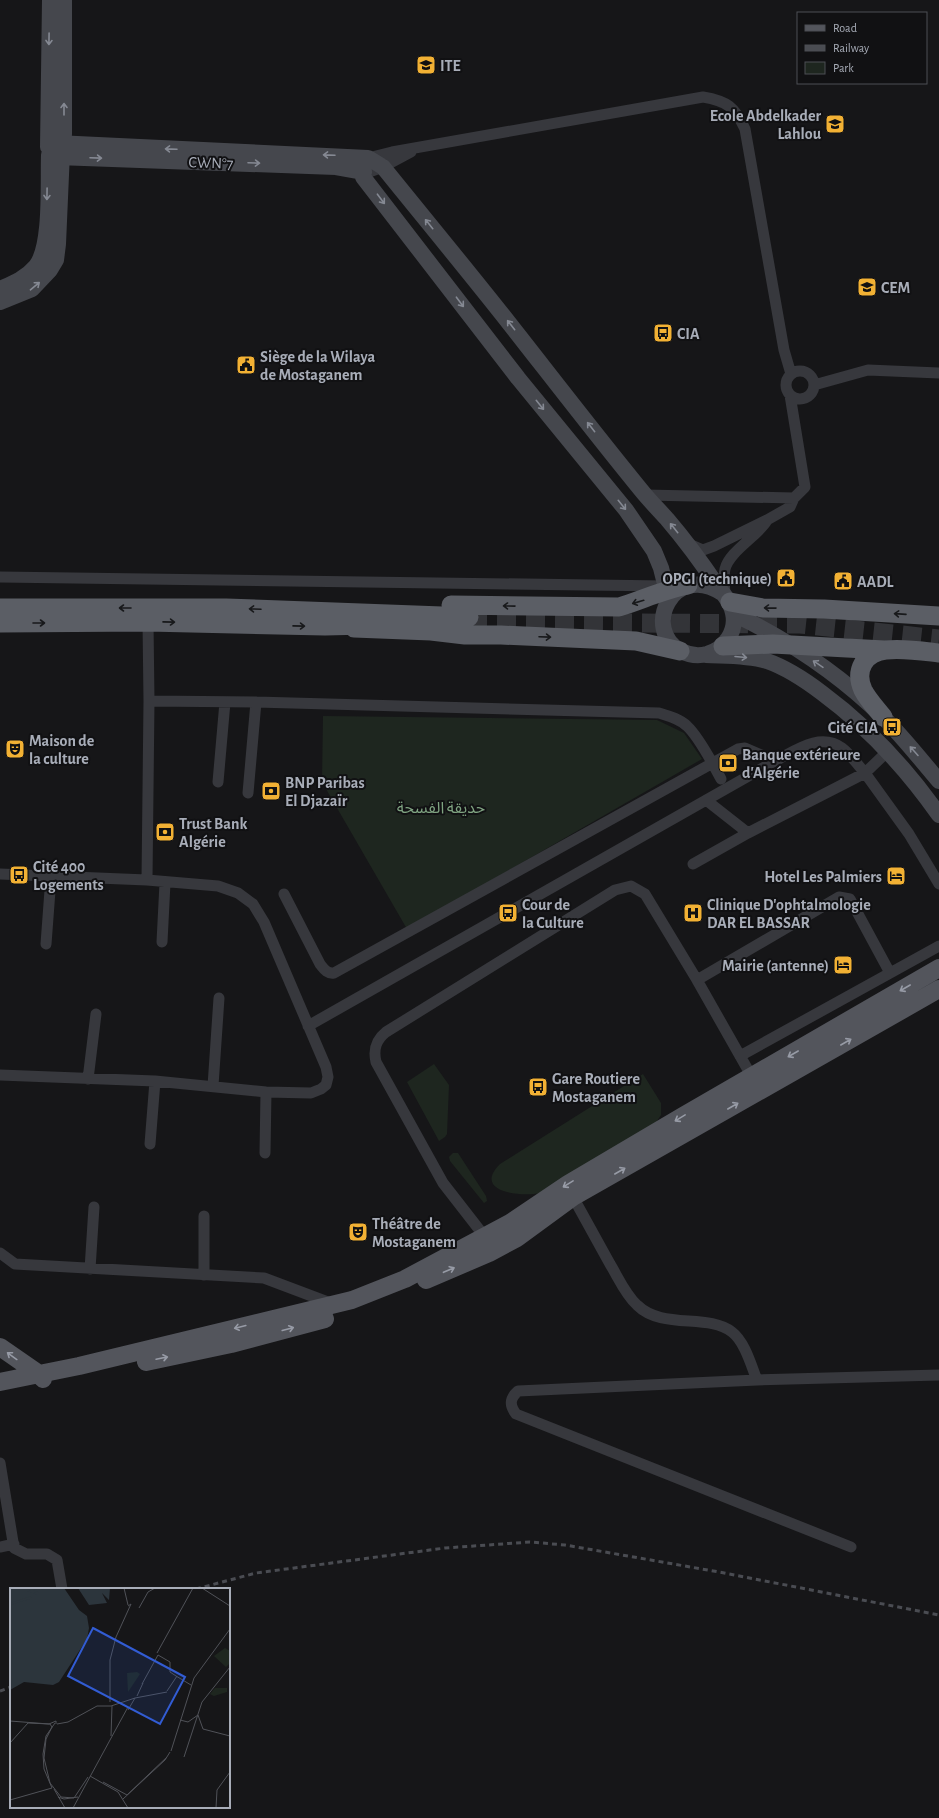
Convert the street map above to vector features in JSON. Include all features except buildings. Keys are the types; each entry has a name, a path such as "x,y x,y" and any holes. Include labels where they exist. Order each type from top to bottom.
{"highway":[{"path":"323,619 452,605 619,607 668,592 675,587 688,585"},
{"path":"728,602 763,608 824,609 939,616"},
{"path":"0,608 226,608 465,636 501,635 636,641 680,651"},
{"path":"0,623 323,619 469,620"},
{"path":"723,646 756,643 939,653"},
{"path":"883,717 863,689 860,672 863,662 867,658 884,650"}],"main road":[{"path":"0,302 32,289 50,270 56,260 58,244 57,150 50,0"},
{"path":"0,289 26,276 37,265 42,253 47,227 57,150 64,134 64,0"},
{"name":"CWN°7","path":"57,150 366,169"},
{"path":"366,169 686,543 728,602 734,626 730,637 723,646 714,652 702,655"},
{"path":"366,169 518,378 626,510 654,551 668,592 663,622 666,633 672,643 680,651 691,655 754,658 766,661 794,673 841,707 888,751 939,815"},
{"path":"688,585 700,584 712,586 728,602 830,672 883,717 939,781"},
{"path":"0,1392 42,1378 352,1300 388,1287 510,1223 574,1180 939,968"},
{"path":"0,1382 42,1378 231,1344 354,1311 489,1253 517,1238 573,1197 939,989"},
{"path":"0,1347 42,1378"}],"street":[{"path":"366,169 392,152 417,149 473,137 703,97 719,100 731,106 739,116 745,129 784,350 791,374 786,384 790,395 805,487 794,498 790,507 714,546 703,550 686,543"},
{"path":"366,169 417,149"},
{"path":"814,385 868,370 939,373"},
{"path":"790,395 797,399 805,398 812,393 814,385 813,379 809,374 803,371 791,374"},
{"path":"645,495 794,498"},
{"path":"728,602 725,570 728,561 760,531 767,520"},
{"path":"0,577 668,592"},
{"path":"147,880 149,701 148,622"},
{"path":"149,701 256,702 659,713 675,718 688,726 712,762 721,779"},
{"path":"218,782 224,702"},
{"path":"248,793 256,702"},
{"path":"308,1026 775,761 813,742 828,742 841,748 865,773 909,834 939,884"},
{"path":"284,894 320,964 329,973 334,973 738,748 744,748 775,761"},
{"path":"693,864 748,833 865,773 888,751"},
{"path":"706,800 748,833"},
{"path":"0,874 147,880 218,886 238,893 253,904 264,922 326,1067 328,1077 326,1085 321,1089 310,1093 266,1092 155,1081 0,1076"},
{"path":"46,944 51,877"},
{"path":"162,942 165,882"},
{"path":"485,1237 444,1183 376,1062 375,1047 381,1036 615,890 622,887 635,887 645,894 697,980 752,1077"},
{"path":"697,980 839,898 850,899 890,973"},
{"path":"740,1056 939,946"},
{"path":"213,1086 219,998"},
{"path":"88,1079 96,1014"},
{"path":"150,1144 155,1081"},
{"path":"265,1153 266,1092"},
{"path":"573,1197 625,1289 637,1305 655,1316 716,1325 732,1331 740,1341 757,1380"},
{"path":"90,1269 94,1207"},
{"path":"204,1216 204,1275"},
{"path":"0,1253 14,1264 264,1278 333,1304"},
{"path":"851,1547 516,1414 511,1409 513,1396 518,1391 757,1380 939,1375"},
{"path":"0,1463 14,1548 26,1554 47,1554 57,1560 62,1588"},
{"path":"0,1546 14,1544"}],"green space":[{"name":"حديقة الفسحة","path":"323,716 657,720 684,733 702,759 407,929 322,782"},
{"path":"434,1064 449,1085 447,1134 439,1141 407,1082"},
{"path":"643,1074 661,1103 661,1115 655,1124 540,1193 512,1193 495,1187 492,1181 493,1173 500,1164"},
{"path":"453,1153 458,1153 486,1196 487,1201 484,1203 450,1161 449,1157"}],"tunnel":[{"path":"468,622 800,624 939,639"}],"railway":[{"path":"200,1588 256,1573 445,1548 530,1542 565,1545 719,1572 939,1615"},
{"path":"0,1691 10,1687"}],"place":[{"name":"ITE","path":"426,65"},
{"name":"Ecole Abdelkader Lahlou","path":"835,124"},
{"name":"CEM","path":"867,287"},
{"name":"CIA","path":"663,333"},
{"name":"Siège de la Wilaya de Mostaganem","path":"246,365"},
{"name":"OPGI (technique)","path":"786,578"},
{"name":"AADL","path":"843,581"},
{"name":"Cité CIA","path":"892,727"},
{"name":"Maison de la culture","path":"15,749"},
{"name":"Banque extérieure d'Algérie","path":"728,763"},
{"name":"BNP Paribas El Djazaïr","path":"271,791"},
{"name":"Trust Bank Algérie","path":"165,832"},
{"name":"Cité 400 Logements","path":"19,875"},
{"name":"Hotel Les Palmiers","path":"896,876"},
{"name":"Cour de la Culture","path":"508,913"},
{"name":"Clinique D'ophtalmologie DAR EL BASSAR","path":"693,913"},
{"name":"Mairie (antenne)","path":"843,965"},
{"name":"Gare Routiere Mostaganem","path":"538,1087"},
{"name":"Théâtre de Mostaganem","path":"358,1232"}]}
